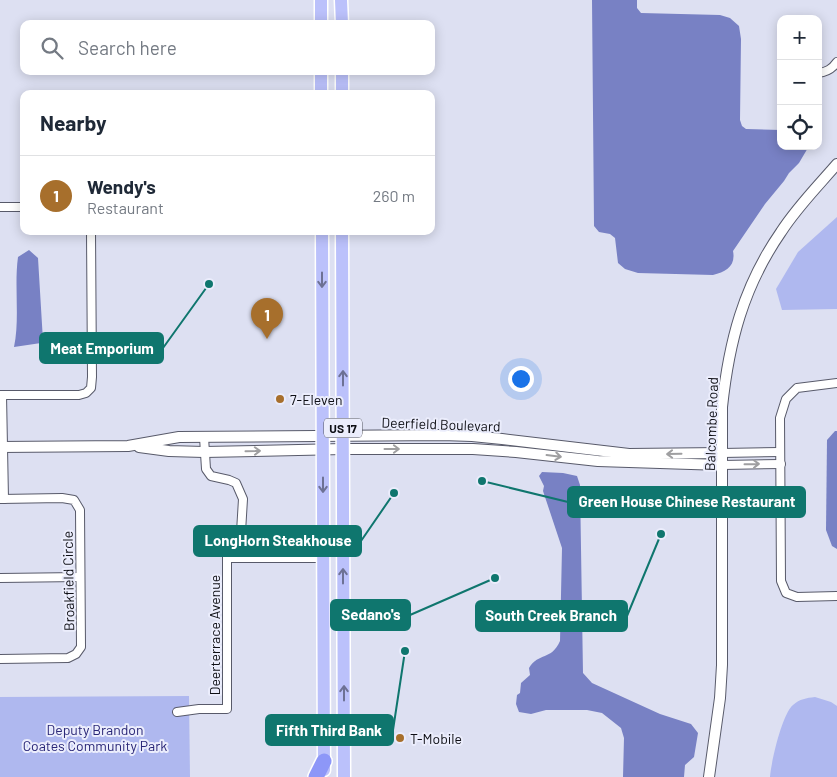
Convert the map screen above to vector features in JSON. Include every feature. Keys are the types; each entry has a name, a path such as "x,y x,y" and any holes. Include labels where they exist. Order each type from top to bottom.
{"highway":[{"path":"316,777 324,761"}],"main road":[{"path":"321,0 321,20"},
{"path":"342,0 342,20"},
{"path":"321,75 322,90"},
{"path":"342,75 342,90"},
{"name":"US 17","path":"322,235 324,777"},
{"name":"US 17","path":"342,235 344,777"},
{"path":"323,596 331,613 344,624"}],"street":[{"path":"822,72 833,67 837,62"},
{"name":"Balcombe Road","path":"709,777 720,698 722,666 722,407 726,369 740,314 757,272 781,232 802,204 837,164"},
{"path":"0,207 20,207"},
{"path":"1,395 79,395 86,394 91,388 91,235"},
{"path":"837,383 797,388 786,399 780,418 781,581 786,593 797,597 837,596"},
{"name":"Broakfield Circle","path":"0,659 68,658 76,654 81,647 80,510 74,500 62,498 2,499 1,395"},
{"path":"472,436 473,449"},
{"name":"Deerfield Boulevard","path":"2,447 128,446 169,451 204,452 323,443 472,436 629,454 722,453"},
{"name":"Deerfield Boulevard","path":"128,446 178,437 323,443"},
{"name":"Deerterrace Avenue","path":"177,712 199,709 227,709 227,558 230,547 241,532 243,498 236,483 211,476 206,469 204,437"},
{"name":"Deerfield Boulevard","path":"343,442 516,452 598,461 722,465"},
{"path":"722,453 780,452"},
{"path":"722,465 781,464"},
{"path":"227,558 323,558"},
{"path":"0,578 80,577"}],"green space":[{"path":"837,217 837,309 782,310 776,289 798,252"},
{"name":"Deputy Brandon Coates Community Park","path":"189,696 190,777 0,777 0,697"},
{"path":"815,697 837,706 837,777 770,777 778,739 789,710 798,701"}],"shaded area":[{"path":"592,0 637,0 637,8 641,13 720,15 730,18 739,26 741,39 740,120 742,126 746,129 777,130 777,150 807,150 799,163 765,204 733,251 733,261 729,268 713,275 638,273 625,269 618,263 615,238 610,234 599,232 594,226"},
{"path":"29,250 38,258 43,341 41,343 14,347 17,325 18,257"},
{"path":"837,431 837,549 832,546 826,530 827,440"},
{"path":"542,472 577,476 580,485 583,673 592,683 660,714 691,724 698,733 694,757 685,765 684,777 623,777 624,738 621,728 602,713 587,710 546,710 531,714 519,712 516,704 517,695 520,693 521,683 530,675 529,668 537,660 553,651 560,641 562,548 543,491 544,486 539,476"}],"place":[{"name":"Meat Emporium","path":"209,284"},
{"name":"Wendy's","path":"267,339"},
{"name":"7-Eleven","path":"280,399"},
{"name":"Green House Chinese Restaurant","path":"482,481"},
{"name":"LongHorn Steakhouse","path":"394,493"},
{"name":"South Creek Branch","path":"661,534"},
{"name":"Sedano's","path":"495,578"},
{"name":"Fifth Third Bank","path":"405,651"},
{"name":"T-Mobile","path":"400,738"}]}
